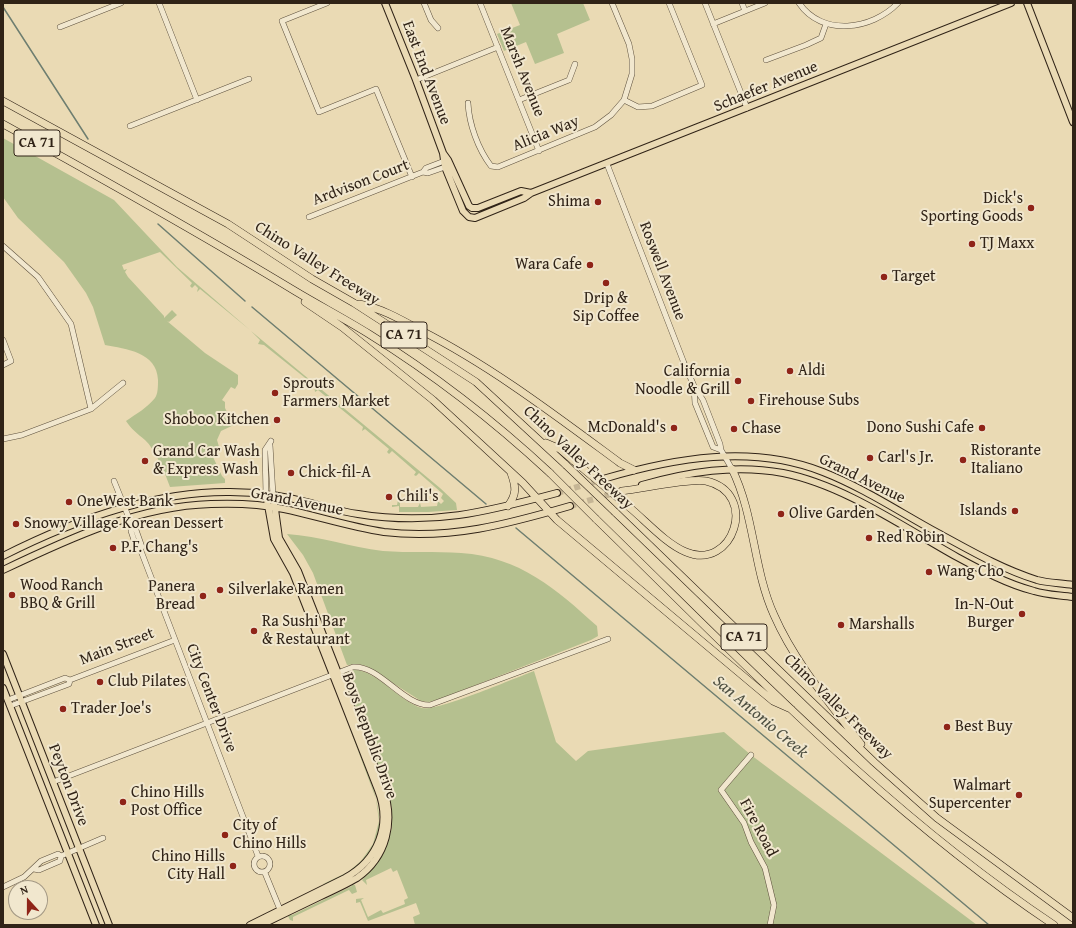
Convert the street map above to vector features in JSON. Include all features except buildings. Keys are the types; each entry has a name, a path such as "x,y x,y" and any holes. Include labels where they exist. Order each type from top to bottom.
{"highway":[{"name":"Chino Valley Freeway","path":"3,101 228,224 312,279 354,303 476,382 541,440 874,762 937,818 1073,918"},
{"name":"Chino Valley Freeway","path":"3,124 226,248 297,292 368,333 420,367 492,420 550,473 791,709 925,830 1001,889 1054,925"},
{"path":"297,292 304,301 342,327 422,391 510,471 550,512 773,701 791,709"},
{"path":"354,303 377,308 467,356 530,397 620,463 634,470"},
{"path":"541,440 560,449 673,544 693,555 703,555 722,548 731,538 736,526 737,515 734,503 726,492 712,483 693,481 620,492"},
{"path":"732,469 748,511 764,587 774,615 799,662 874,762"},
{"path":"508,506 516,491 510,471"}],"main road":[{"name":"East End Avenue","path":"385,3 416,80 443,154 469,206 472,208"},
{"name":"Schaefer Avenue","path":"466,215 474,218 524,198 531,192 607,164 1011,3"},
{"path":"1027,3 1073,122"},
{"name":"East End Avenue","path":"447,163 466,215"},
{"name":"Schaefer Avenue","path":"472,208 478,208 521,191 531,192"},
{"name":"Grand Avenue","path":"603,479 634,470 723,453 779,460 823,472 858,488 996,564 1038,580 1073,585"},
{"name":"Grand Avenue","path":"620,492 691,473 732,469 782,473 821,485 860,502 1006,582 1035,592 1073,597"},
{"name":"Grand Avenue","path":"3,556 38,540 124,507 165,497 203,492 232,492 270,495 352,514 390,518 434,519 476,514 557,493"},
{"name":"Boys Republic Drive","path":"250,925 361,875 377,858 387,835 389,816 386,795 335,673 297,569 280,538 271,507 270,495"},
{"name":"Grand Avenue","path":"3,570 70,540 129,518 160,510 193,505 228,504 271,507 362,528 397,533 446,533 492,527 570,506"},
{"name":"Peyton Drive","path":"3,654 109,925"},
{"name":"Peyton Drive","path":"3,688 65,855 96,925"},
{"name":"Boys Republic Drive","path":"261,925 281,912"}],"street":[{"path":"60,27 121,3"},
{"path":"159,3 197,100"},
{"path":"327,3 282,21 319,112 376,89 412,177"},
{"path":"424,3 431,20 438,28"},
{"name":"Marsh Avenue","path":"480,3 539,151"},
{"path":"612,3 629,44 632,59 632,74 624,100 638,107 652,106 702,85 669,3"},
{"path":"705,3 747,108"},
{"path":"742,3 745,11"},
{"path":"713,24 765,3"},
{"path":"799,3 813,17 826,24 848,26 859,24 891,10 898,3"},
{"path":"766,60 806,46 821,38 826,24"},
{"path":"416,80 498,47"},
{"path":"519,100 569,80 575,64"},
{"path":"130,126 248,79"},
{"name":"Alicia Way","path":"468,103 469,118 486,159 491,166 498,167 595,128 611,115 624,100"},
{"name":"Ardvison Court","path":"309,217 412,177 423,172 426,168 447,163"},
{"name":"Roswell Avenue","path":"607,164 694,386 695,403 713,447 723,453 732,469"},
{"path":"3,246 38,277 71,324 91,409"},
{"path":"3,340 11,361 3,365"},
{"path":"3,439 22,435 91,409 123,383"},
{"path":"270,443 270,495"},
{"name":"City Center Drive","path":"114,481 133,528 136,530 142,547 140,549 258,856"},
{"path":"53,782 353,667 362,667 419,704 430,705 608,639"},
{"name":"Main Street","path":"9,703 69,684 70,680 175,640"},
{"name":"Fire Road","path":"751,755 721,790 744,823 751,842 765,868 774,905 770,925"},
{"path":"3,887 16,882 34,869 37,863 41,860 58,854 65,855 103,838"},
{"name":"City Center Drive","path":"258,856 265,857 269,862 268,869 265,873"},
{"name":"City Center Drive","path":"258,856 254,864 257,870 265,873 281,912"}],"green space":[{"path":"511,3 583,3 590,20 557,34 564,53 535,64 526,42 504,51 497,34 520,25"},
{"path":"3,138 114,200 177,267 250,330 200,289 197,292 198,288 195,285 192,288 190,286 192,283 160,252 122,265 124,270 127,269 125,272 128,277 164,316 164,318 172,310 177,315 169,322 167,321 205,353 238,375 238,384 235,389 231,387 222,400 225,402 227,412 225,415 236,424 221,431 217,440 220,450 216,449 213,457 225,479 225,483 170,487 153,449 132,429 126,421 145,408 155,398 158,387 156,371 152,363 139,354 131,350 105,345 93,307 86,293 64,262 18,218 3,197"},
{"path":"251,331 440,488 456,503 457,510 399,512 399,506 392,507 392,505 397,505 398,500 400,500 400,507 418,507 420,503 421,507 437,506 438,501 441,504 444,501 441,498 443,494 419,473 416,476 414,475 416,472 392,451 389,454 387,452 389,449 365,429 362,431 363,427 318,390 315,392 314,385 264,345 258,344 260,340"},
{"path":"287,534 311,537 383,551 461,553 501,561 536,577 552,588 597,626 598,636 440,699 429,702 421,701 366,666 358,664 347,665 313,573 303,555"},
{"path":"353,670 370,674 414,705 422,708 430,708 459,700 534,671 556,742 576,761 588,751 724,732 751,755 977,925 415,925 413,917 420,914 416,903 368,921 360,902 356,903 356,899 364,898 361,900 368,917 381,910 383,913 405,904 404,900 408,898 397,870 393,872 391,868 366,880 367,885 362,880 376,864 385,850 392,828 392,809 389,795 345,681 347,673"},
{"path":"339,698 376,797 379,821 376,799"},
{"path":"379,821 376,842 368,856 344,876 335,881 323,884 348,872 361,861 373,844"},
{"path":"352,884 355,885 357,892 352,894 349,890 293,917 293,921 290,920 288,916 352,886"}],"waterway":[{"name":"San Antonio Creek","path":"3,7 88,139"},
{"name":"San Antonio Creek","path":"158,224 245,301"},
{"name":"San Antonio Creek","path":"252,307 486,504"},
{"name":"San Antonio Creek","path":"516,528 989,925"}],"tunnel":[{"path":"557,493 600,480"},
{"path":"570,506 618,492"}],"place":[{"name":"Shima","path":"598,202"},
{"name":"Dick's Sporting Goods","path":"1031,208"},
{"name":"TJ Maxx","path":"972,244"},
{"name":"Wara Cafe","path":"590,265"},
{"name":"Target","path":"884,277"},
{"name":"Drip & Sip Coffee","path":"606,283"},
{"name":"Aldi","path":"790,371"},
{"name":"California Noodle & Grill","path":"738,381"},
{"name":"Sprouts Farmers Market","path":"275,393"},
{"name":"Firehouse Subs","path":"751,401"},
{"name":"Shoboo Kitchen","path":"277,420"},
{"name":"McDonald's","path":"674,428"},
{"name":"Dono Sushi Cafe","path":"982,428"},
{"name":"Chase","path":"734,429"},
{"name":"Carl's Jr.","path":"870,458"},
{"name":"Ristorante Italiano","path":"963,460"},
{"name":"Grand Car Wash & Express Wash","path":"145,461"},
{"name":"Chick-fil-A","path":"291,473"},
{"name":"Chili's","path":"389,497"},
{"name":"OneWest Bank","path":"69,502"},
{"name":"Islands","path":"1015,511"},
{"name":"Olive Garden","path":"781,514"},
{"name":"Snowy Village Korean Dessert","path":"16,524"},
{"name":"Red Robin","path":"869,538"},
{"name":"P.F. Chang's","path":"113,548"},
{"name":"Wang Cho","path":"929,572"},
{"name":"Silverlake Ramen","path":"220,590"},
{"name":"Wood Ranch BBQ & Grill","path":"12,595"},
{"name":"Panera Bread","path":"203,596"},
{"name":"In-N-Out Burger","path":"1022,614"},
{"name":"Marshalls","path":"841,625"},
{"name":"Ra Sushi Bar & Restaurant","path":"254,631"},
{"name":"Club Pilates","path":"100,682"},
{"name":"Trader Joe's","path":"63,709"},
{"name":"Best Buy","path":"947,727"},
{"name":"Walmart Supercenter","path":"1019,795"},
{"name":"Chino Hills Post Office","path":"123,802"},
{"name":"City of Chino Hills","path":"225,835"},
{"name":"Chino Hills City Hall","path":"233,866"}]}
